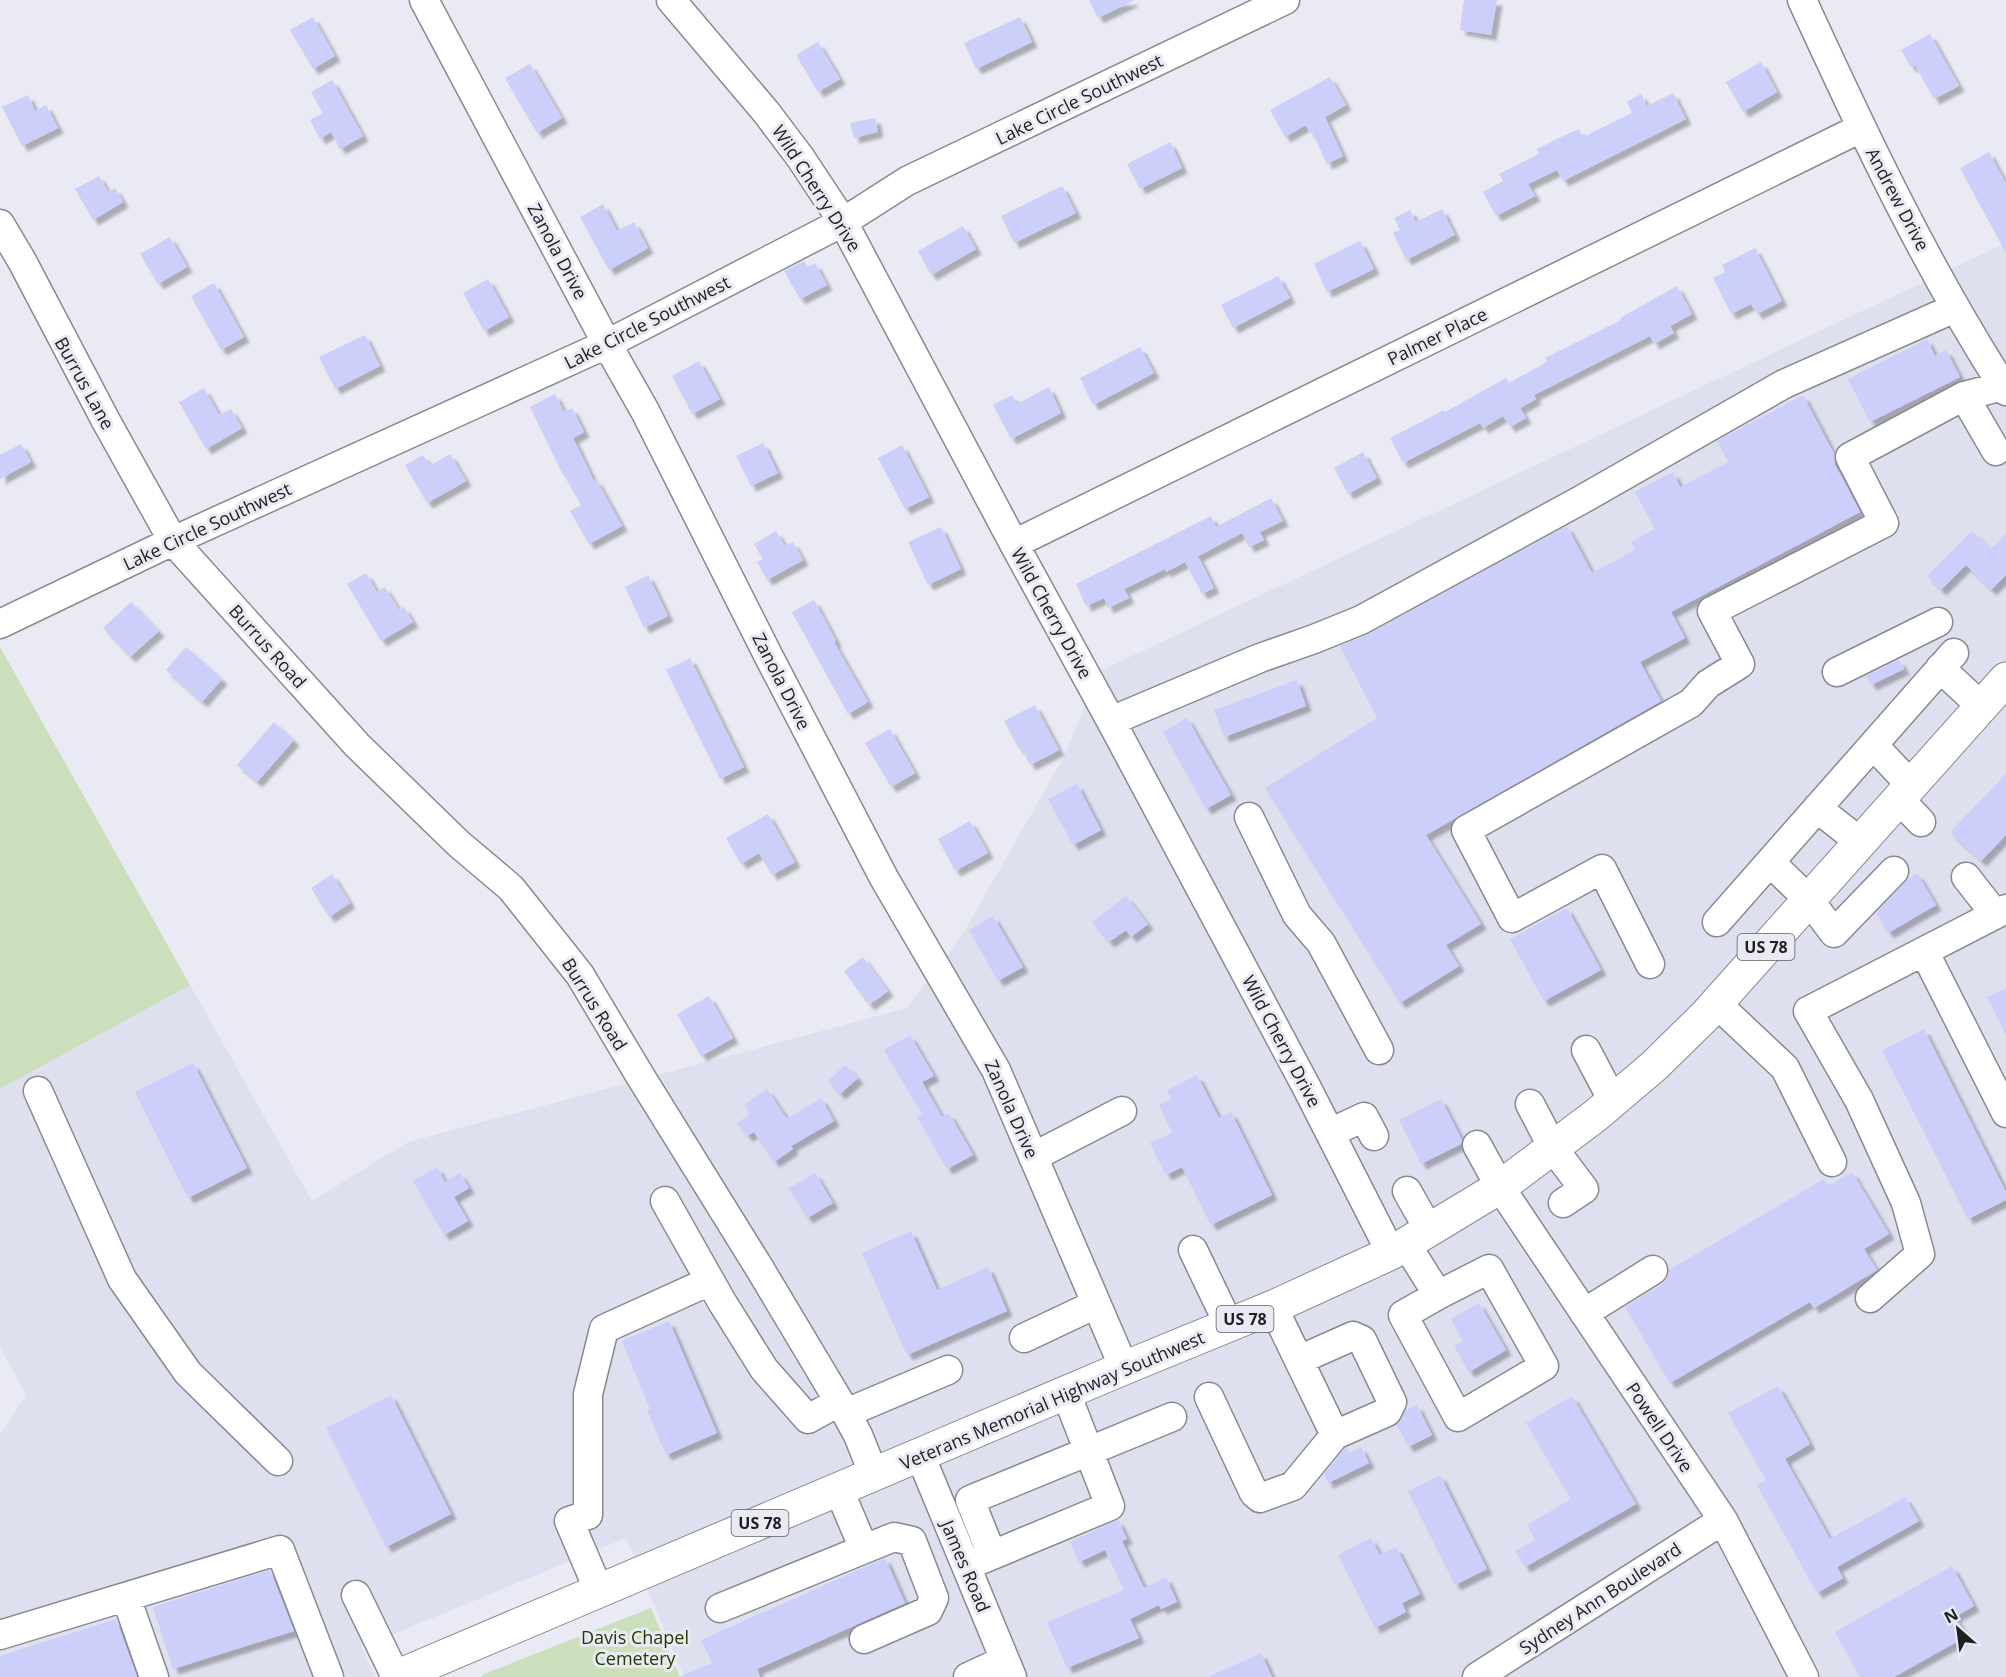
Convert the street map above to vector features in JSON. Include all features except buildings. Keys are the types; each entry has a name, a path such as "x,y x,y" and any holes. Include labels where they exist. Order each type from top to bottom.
{"main road":[{"name":"Veterans Memorial Highway Southwest","path":"408,1674 1124,1368 1273,1307 1409,1242 1500,1187 1613,1101 1654,1066 1716,1003 1998,690"}],"street":[{"name":"Zanola Drive","path":"426,0 645,411 884,878 996,1070 1124,1368"},
{"name":"Wild Cherry Drive","path":"671,0 766,112 800,156 843,222 1111,722 1315,1084 1330,1134 1409,1242"},
{"name":"Lake Circle Southwest","path":"0,624 173,541 608,344 843,222 907,181 1285,0"},
{"name":"Andrew Drive","path":"1802,0 1861,128 1956,308 2004,388"},
{"name":"Palmer Place","path":"1014,544 1861,128"},
{"name":"Burrus Lane","path":"0,224 22,261 106,422 173,541 202,573"},
{"path":"1111,722 1260,658 1361,620 1581,500 1784,384 1956,308"},
{"path":"1650,964 1602,869 1512,918 1466,830 1691,703 1708,684 1740,664 1712,611 1884,523 1850,457 1964,396 2004,388"},
{"path":"1964,396 1996,451"},
{"name":"Burrus Road","path":"202,573 357,745 459,844 511,888 580,975 760,1269 858,1435 874,1475"},
{"path":"1837,672 1938,622"},
{"path":"1717,922 1947,661 1998,690"},
{"path":"1873,745 1922,822"},
{"path":"1817,808 1860,842"},
{"path":"1249,817 1297,915 1322,943 1379,1050"},
{"path":"1770,862 1809,900 1834,933 1894,871"},
{"path":"1869,1298 1920,1254 1906,1203 1859,1100 1808,1011 2001,912 1965,877"},
{"path":"1924,951 2006,1113"},
{"path":"1716,1003 1785,1068 1832,1162"},
{"path":"1586,1050 1613,1101"},
{"path":"38,1090 122,1279 188,1373 278,1461"},
{"path":"1530,1104 1553,1148 1584,1189 1563,1203"},
{"path":"1033,1157 1122,1111"},
{"path":"1330,1134 1369,1126"},
{"name":"Powell Drive","path":"1477,1145 1500,1187 1584,1313 1680,1443 1723,1520 1804,1677"},
{"path":"1407,1191 1409,1242 1438,1295"},
{"path":"665,1201 710,1281 764,1369 808,1419 948,1370"},
{"path":"1193,1250 1229,1325"},
{"path":"1489,1269 1544,1366 1458,1417 1403,1315 1438,1295 1489,1269"},
{"path":"1584,1313 1653,1270"},
{"path":"599,1591 569,1521 588,1515 588,1394 604,1329 710,1281"},
{"path":"1024,1338 1096,1304"},
{"path":"1273,1307 1335,1434"},
{"path":"1209,1397 1254,1493 1260,1498 1293,1486 1335,1434 1387,1412 1392,1402 1362,1340 1353,1336 1299,1360"},
{"path":"966,1566 1110,1506 1066,1393"},
{"path":"992,1555 970,1500 1172,1417"},
{"name":"James Road","path":"920,1455 1008,1669"},
{"path":"839,1490 864,1548"},
{"name":"Sydney Ann Boulevard","path":"1477,1677 1723,1520"},
{"path":"720,1608 894,1537 912,1541 934,1598 928,1611 864,1639"},
{"path":"0,1635 280,1550 329,1677"},
{"path":"356,1595 408,1674"},
{"path":"126,1597 154,1677"},
{"path":"968,1677 1008,1669"}],"shaded area":[{"path":"2006,243 2006,1677 684,1677 626,1538 362,1647 375,1677 0,1677 0,1435 26,1395 0,1347 0,1089 190,985 312,1201 408,1142 907,1008 964,932 1065,755 1098,672"}],"green space":[{"path":"0,647 190,985 0,1089"},
{"name":"Davis Chapel Cemetery","path":"651,1608 680,1677 481,1677 484,1674"}]}
